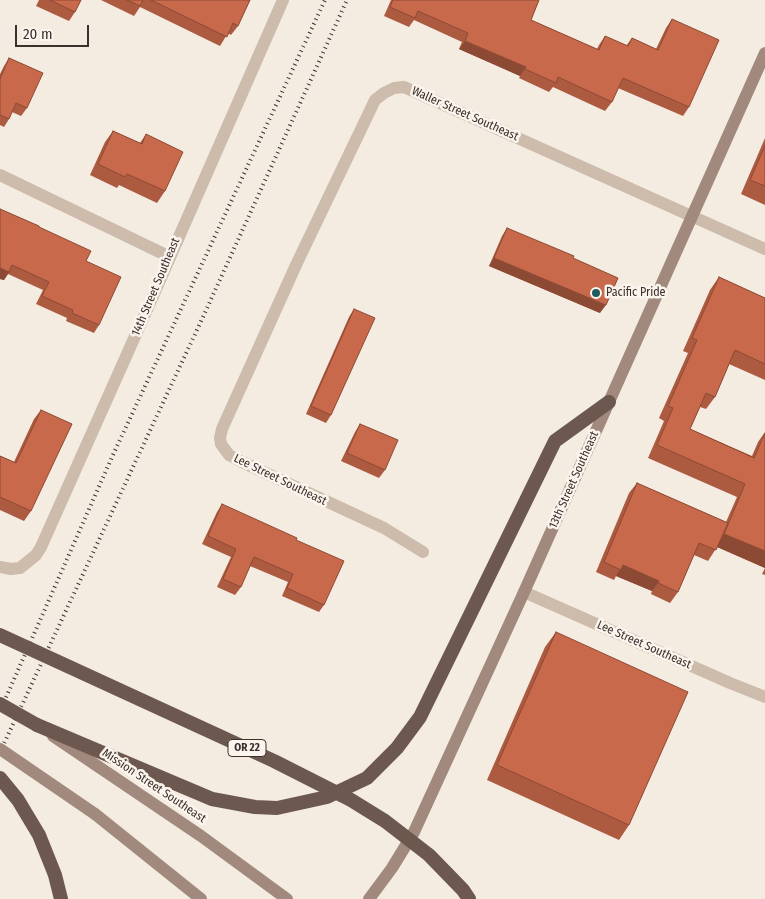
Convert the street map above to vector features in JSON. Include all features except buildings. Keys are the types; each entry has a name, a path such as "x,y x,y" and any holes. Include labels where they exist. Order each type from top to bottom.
{"highway":[{"path":"37,725 212,799 255,807 277,808 327,797 367,778 397,748 420,717 554,441 609,402"},
{"name":"OR 22","path":"0,635 274,761 351,800 385,821 429,855 469,899"},
{"name":"Mission Street Southeast","path":"0,704 37,725"},
{"path":"0,778 18,800 39,835 55,875 61,899"}],"main road":[{"name":"13th Street Southeast","path":"369,899 392,868 414,832 524,592 765,53"},
{"name":"Mission Street Southeast","path":"37,725 201,836 287,899"},
{"path":"0,749 95,814 200,899"}],"street":[{"name":"14th Street Southeast","path":"0,567 20,568 36,555 40,547 170,257 282,0"},
{"name":"Waller Street Southeast","path":"221,444 222,429 296,265 363,124 376,100 389,90 404,86 765,249"},
{"path":"0,174 170,257"},
{"name":"Lee Street Southeast","path":"221,444 229,455 242,462 384,528 423,552"},
{"name":"Lee Street Southeast","path":"524,592 765,697"}],"railway":[{"path":"0,711 112,457 325,0"},
{"path":"0,752 203,317 347,0"}],"place":[{"name":"Pacific Pride","path":"596,293"}]}
